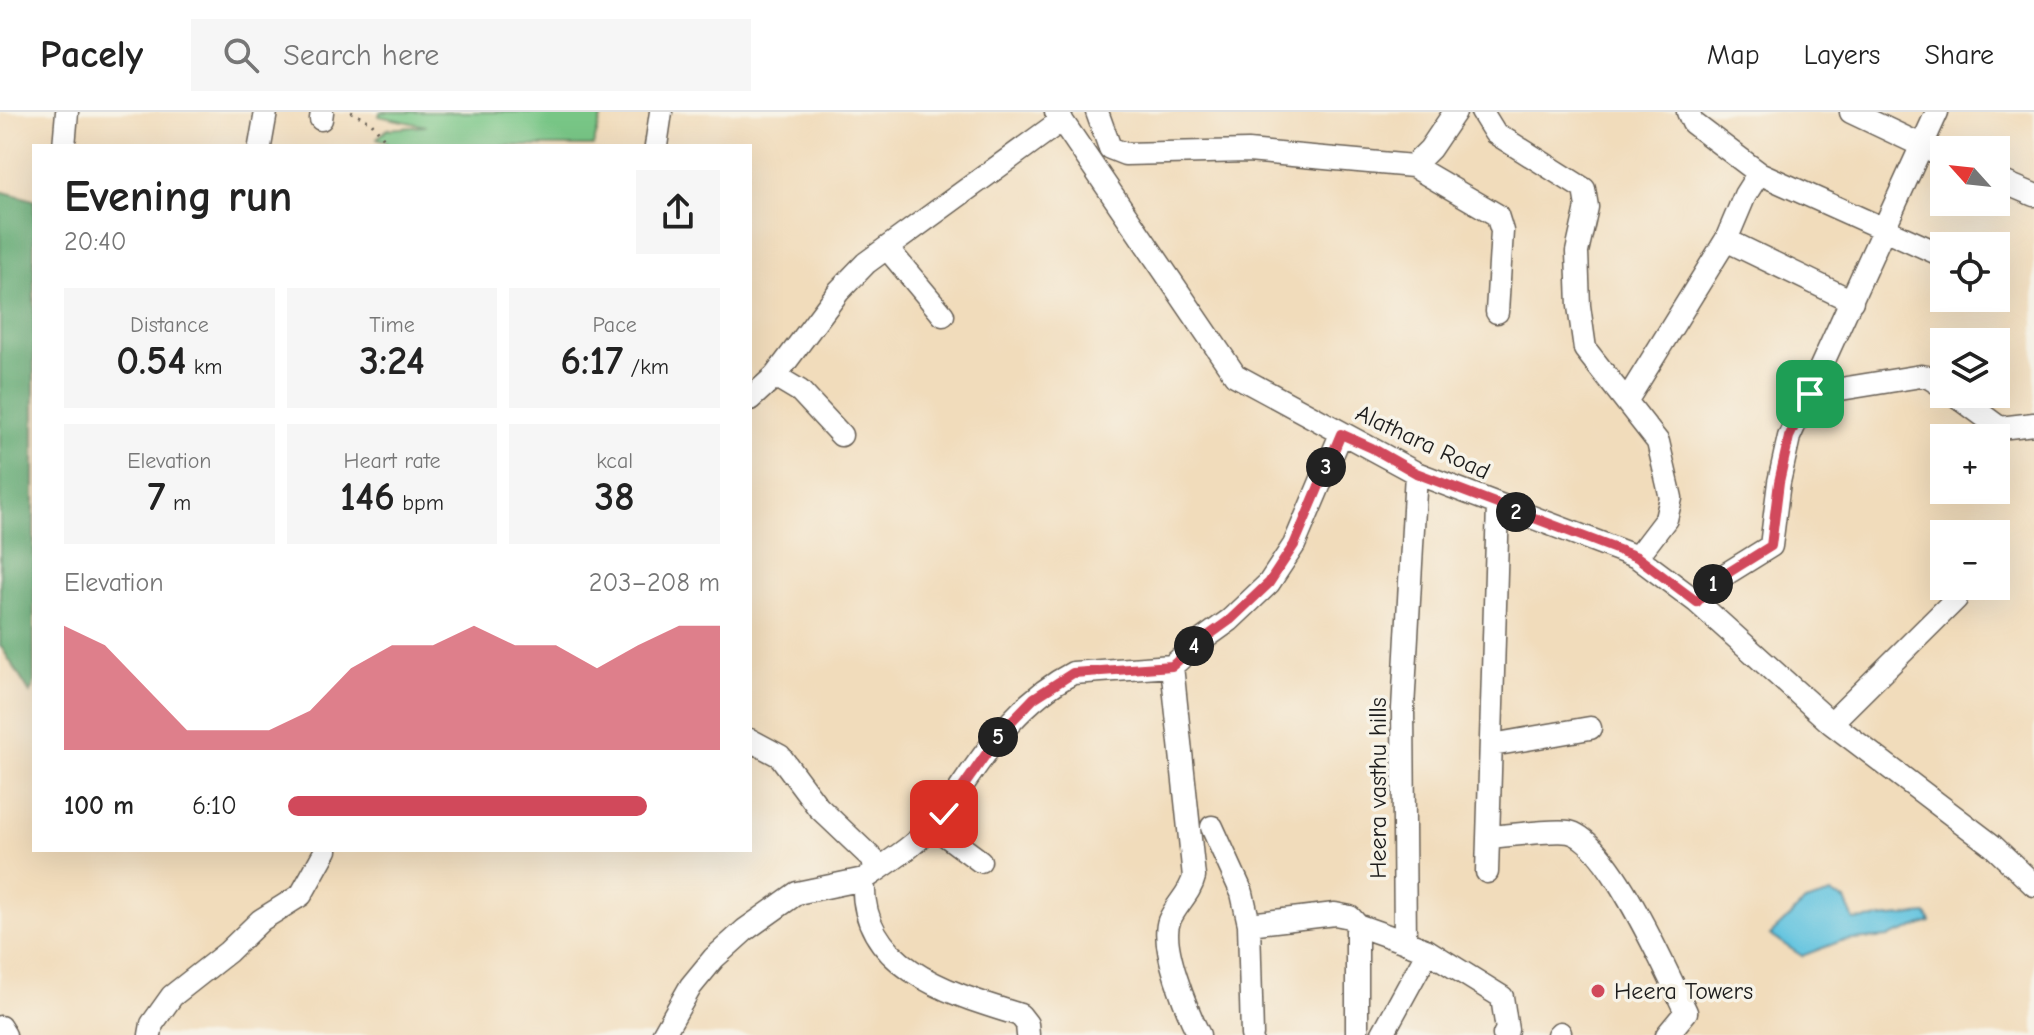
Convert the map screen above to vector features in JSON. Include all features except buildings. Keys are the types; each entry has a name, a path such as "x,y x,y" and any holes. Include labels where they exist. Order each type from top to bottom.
{"street":[{"path":"64,144 67,112"},
{"path":"260,144 266,112"},
{"path":"656,144 661,112"},
{"path":"1097,112 1105,141 1110,148 1125,154 1248,151 1413,166 1497,215 1502,231 1497,312"},
{"path":"1413,166 1430,149 1455,112"},
{"path":"1482,112 1495,133 1584,189 1587,207 1577,252 1579,306 1585,349 1658,442 1671,498 1666,519 1637,557"},
{"path":"1688,112 1693,123 1759,173 1930,250"},
{"path":"1851,112 1930,150"},
{"path":"1697,602 1718,579 1771,546 1779,482 1789,437 1937,112"},
{"path":"752,397 775,376 839,291 866,263 1059,116"},
{"name":"Alathara Road","path":"1059,116 1235,375 1416,473 1637,557 1697,602 1831,723 1993,846 2034,885"},
{"path":"1627,400 1726,240 1745,195 1759,173"},
{"path":"2010,185 2034,195"},
{"path":"1726,240 1852,301"},
{"path":"887,248 943,315"},
{"path":"775,376 800,391 841,435"},
{"path":"1810,394 1921,376 1930,378"},
{"path":"1973,408 2000,428 2034,424"},
{"path":"663,1035 691,986 714,958 745,930 797,893 873,873 919,842 1003,730 1034,698 1073,673 1172,666 1230,620 1269,583 1294,545 1341,434"},
{"name":"Heera vasthu hills","path":"1405,942 1403,709 1416,473"},
{"path":"1487,872 1498,505"},
{"path":"1831,723 1955,600"},
{"path":"1172,666 1194,877 1172,915 1166,933 1188,1011 1199,1035"},
{"path":"1492,745 1590,728"},
{"path":"752,741 780,756 873,873"},
{"path":"933,826 980,861"},
{"path":"1212,827 1242,893 1249,924 1252,1035"},
{"path":"1489,837 1570,832 1588,842 1604,861 1639,917 1686,1012 1667,1035"},
{"path":"150,1035 152,1024 172,996 228,952 261,920 301,895 325,852"},
{"path":"873,873 863,901 869,920 882,942 900,962 931,984 1020,1015 1027,1024 1028,1035"},
{"path":"1249,924 1335,914 1350,917 1357,925 1428,951 1502,997 1507,1030 1504,1035"},
{"path":"1357,925 1357,1035"},
{"path":"1382,1035 1428,951"},
{"path":"0,1027 5,1035"}],"path":[{"path":"351,112 371,122 388,144"}],"green space":[{"path":"380,112 603,112 594,144 387,144 377,138 388,129 426,126 379,116"},
{"path":"0,191 32,199 30,693 0,645"}],"water":[{"path":"1831,894 1845,900 1854,920 1927,914 1931,922 1889,937 1841,941 1802,956 1770,935 1805,902"}],"place":[{"name":"Heera Towers","path":"1598,991"}],"route":[{"path":"944,814 1003,730 1034,698 1073,673 1172,666 1230,620 1269,583 1294,545 1341,434 1416,473 1637,557 1697,602 1718,579 1771,546 1779,482 1789,437 1810,394"}]}
